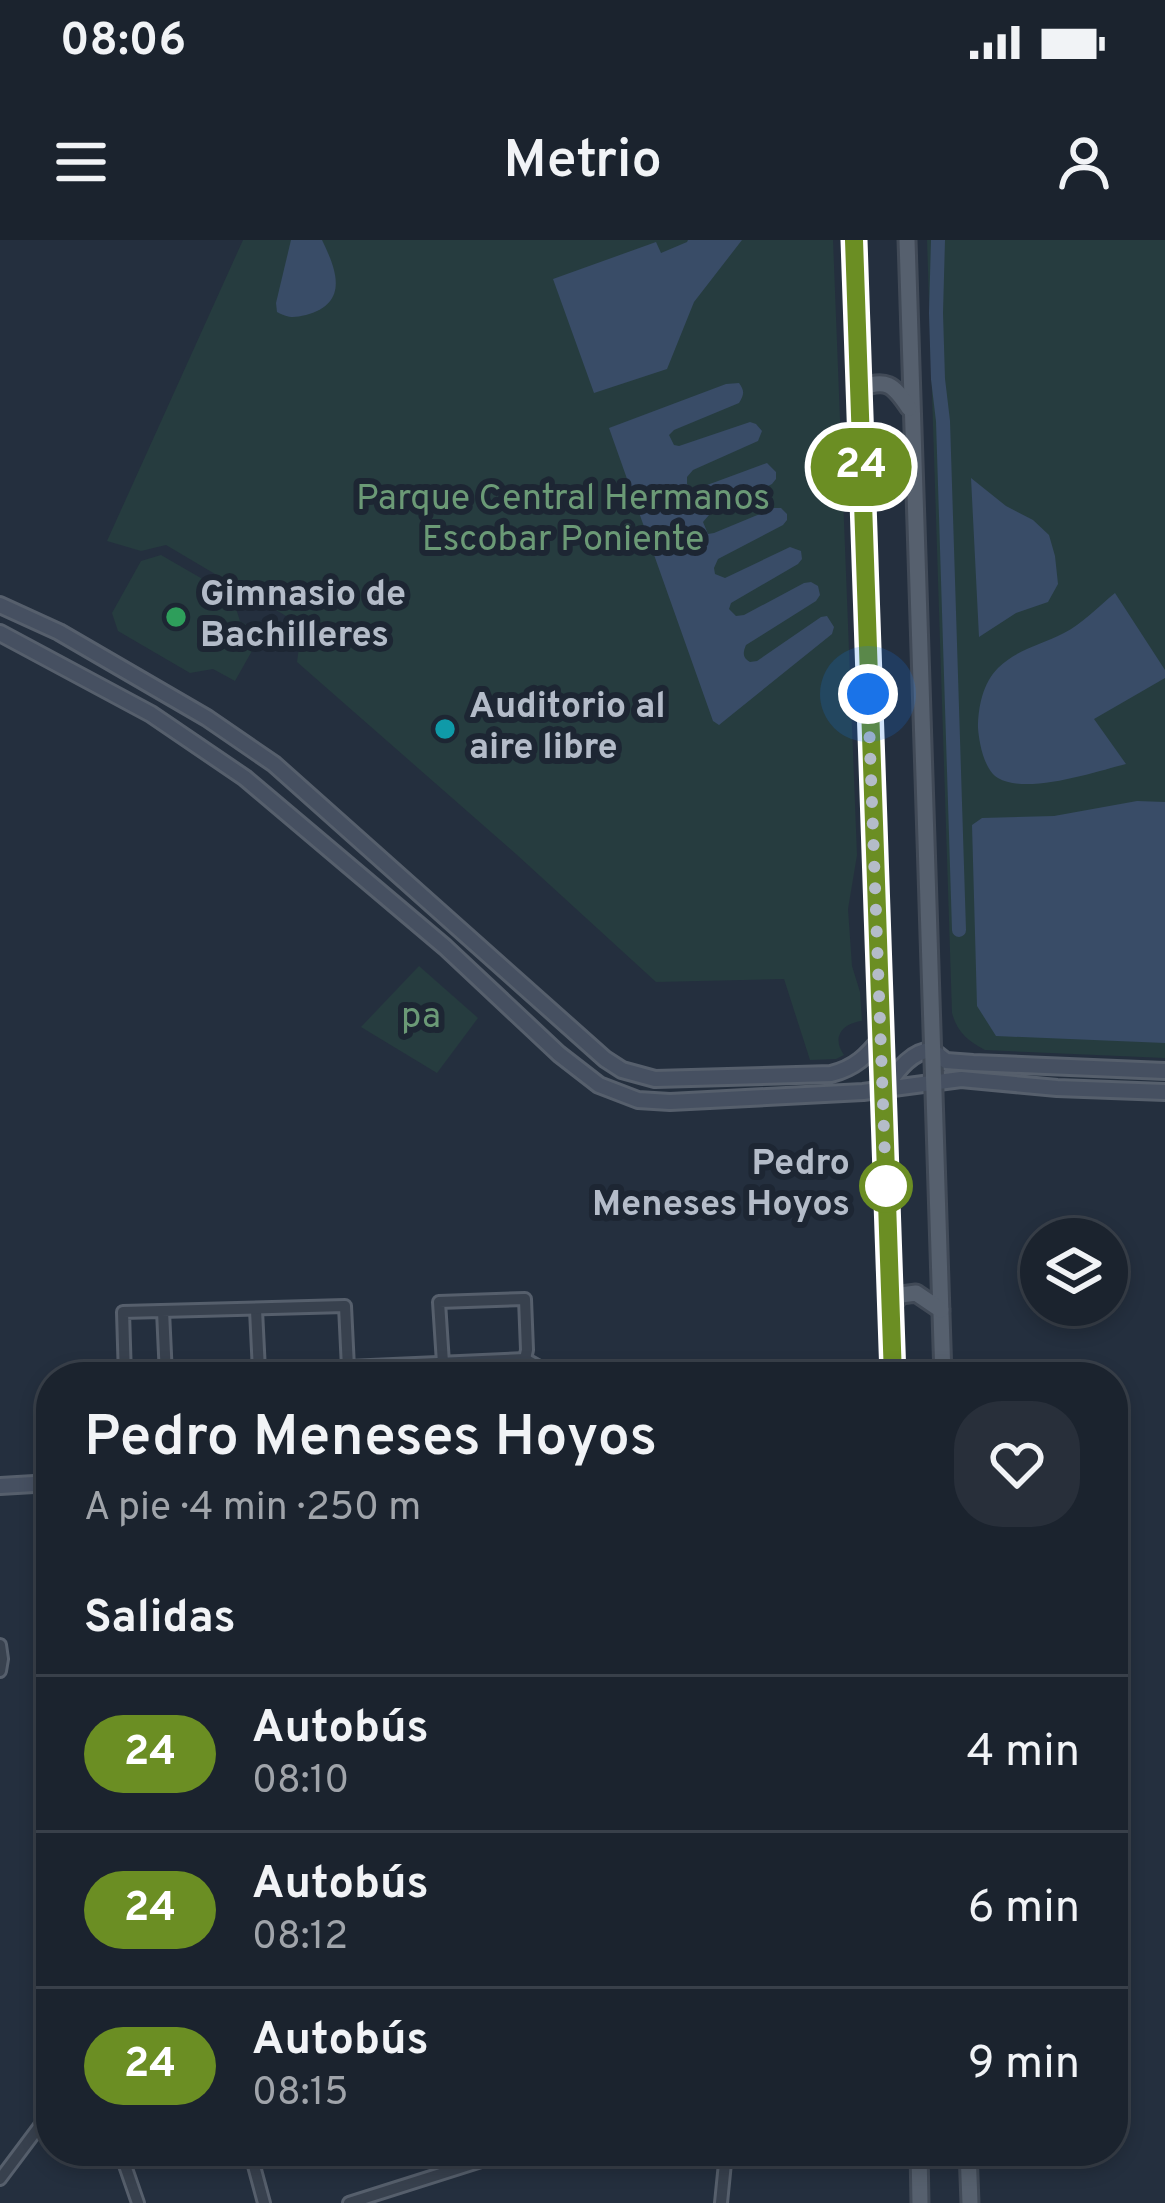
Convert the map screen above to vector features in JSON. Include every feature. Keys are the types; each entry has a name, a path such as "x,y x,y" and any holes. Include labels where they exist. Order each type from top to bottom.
{"main road":[{"path":"854,240 892,1362"},
{"path":"907,240 943,1362"},
{"path":"858,389 882,382 911,411"},
{"path":"890,1306 901,1295 916,1293 941,1310"},
{"path":"919,2166 920,2203"},
{"path":"969,2166 970,2203"}],"street":[{"path":"0,604 59,632 238,736 622,1070 670,1079 831,1074 849,1070 881,1037"},
{"path":"0,633 152,714 245,778 445,947 559,1054 619,1095 670,1102 884,1089 961,1079 1165,1092"},
{"path":"328,849 346,829"},
{"path":"884,1089 914,1056 932,1050 946,1061 973,1064 1165,1071"},
{"path":"443,1362 440,1302 525,1299 525,1359"},
{"path":"125,1362 123,1312 345,1306 348,1362"},
{"path":"256,1310 259,1362"},
{"path":"163,1311 165,1362"},
{"path":"464,1362 530,1362"},
{"path":"0,1486 36,1484"},
{"path":"0,1645 0,1671"},
{"path":"0,2180 36,2131"},
{"path":"125,2166 137,2203"},
{"path":"254,2166 264,2203"},
{"path":"349,2203 466,2166"},
{"path":"721,2203 725,2166"}],"green space":[{"name":"Parque Central Hermanos Escobar Poniente","path":"243,240 833,240 857,855 848,909 862,1021 841,1032 844,1055 810,1060 784,979 656,982 297,662 298,623 166,545 141,551 107,541"},
{"path":"927,240 1165,240 1165,1058 985,1050 964,1035 952,1013"},
{"name":"Gimnasio de Bachilleres","path":"161,555 232,596 240,621 262,633 235,681 213,669 190,673 118,631 112,613 141,561"},
{"name":"pa","path":"419,966 478,1018 437,1073 361,1027"}],"water":[{"path":"291,240 322,240 336,285 329,303 320,310 294,317 277,312 276,303"},
{"path":"688,240 742,240 694,302 667,369 594,393 553,279 656,242 661,253"},
{"path":"739,383 743,393 739,403 669,435 679,446 756,424 762,431 758,441 693,470 687,484 699,488 767,463 776,472 772,484 703,522 708,534 714,533 774,508 781,508 787,520 718,559 715,574 725,578 790,547 801,551 798,564 731,603 729,609 736,616 744,615 804,583 818,586 820,595 746,645 744,657 757,661 821,617 827,616 834,627 832,634 719,725 713,721 609,428"},
{"path":"971,478 1049,535 1058,584 1048,602 1016,613 979,637"},
{"path":"1115,593 1165,670 1165,678 1094,719 1126,764 1043,783 998,778 986,762 978,728 989,681 1005,662 1071,629"},
{"path":"1137,801 1165,802 1165,1043 996,1036 977,1006 972,825 982,818 1054,816"}],"waterway":[{"path":"938,240 938,379 959,930"}],"bus line":[{"name":"24","path":"854,240 893,1362"}],"place":[{"name":"Gimnasio de Bachilleres","path":"176,617"},
{"name":"Auditorio al aire libre","path":"445,729"},
{"name":"Pedro Meneses Hoyos","path":"886,1186"}],"route":[{"path":"868,694 886,1186"}]}
